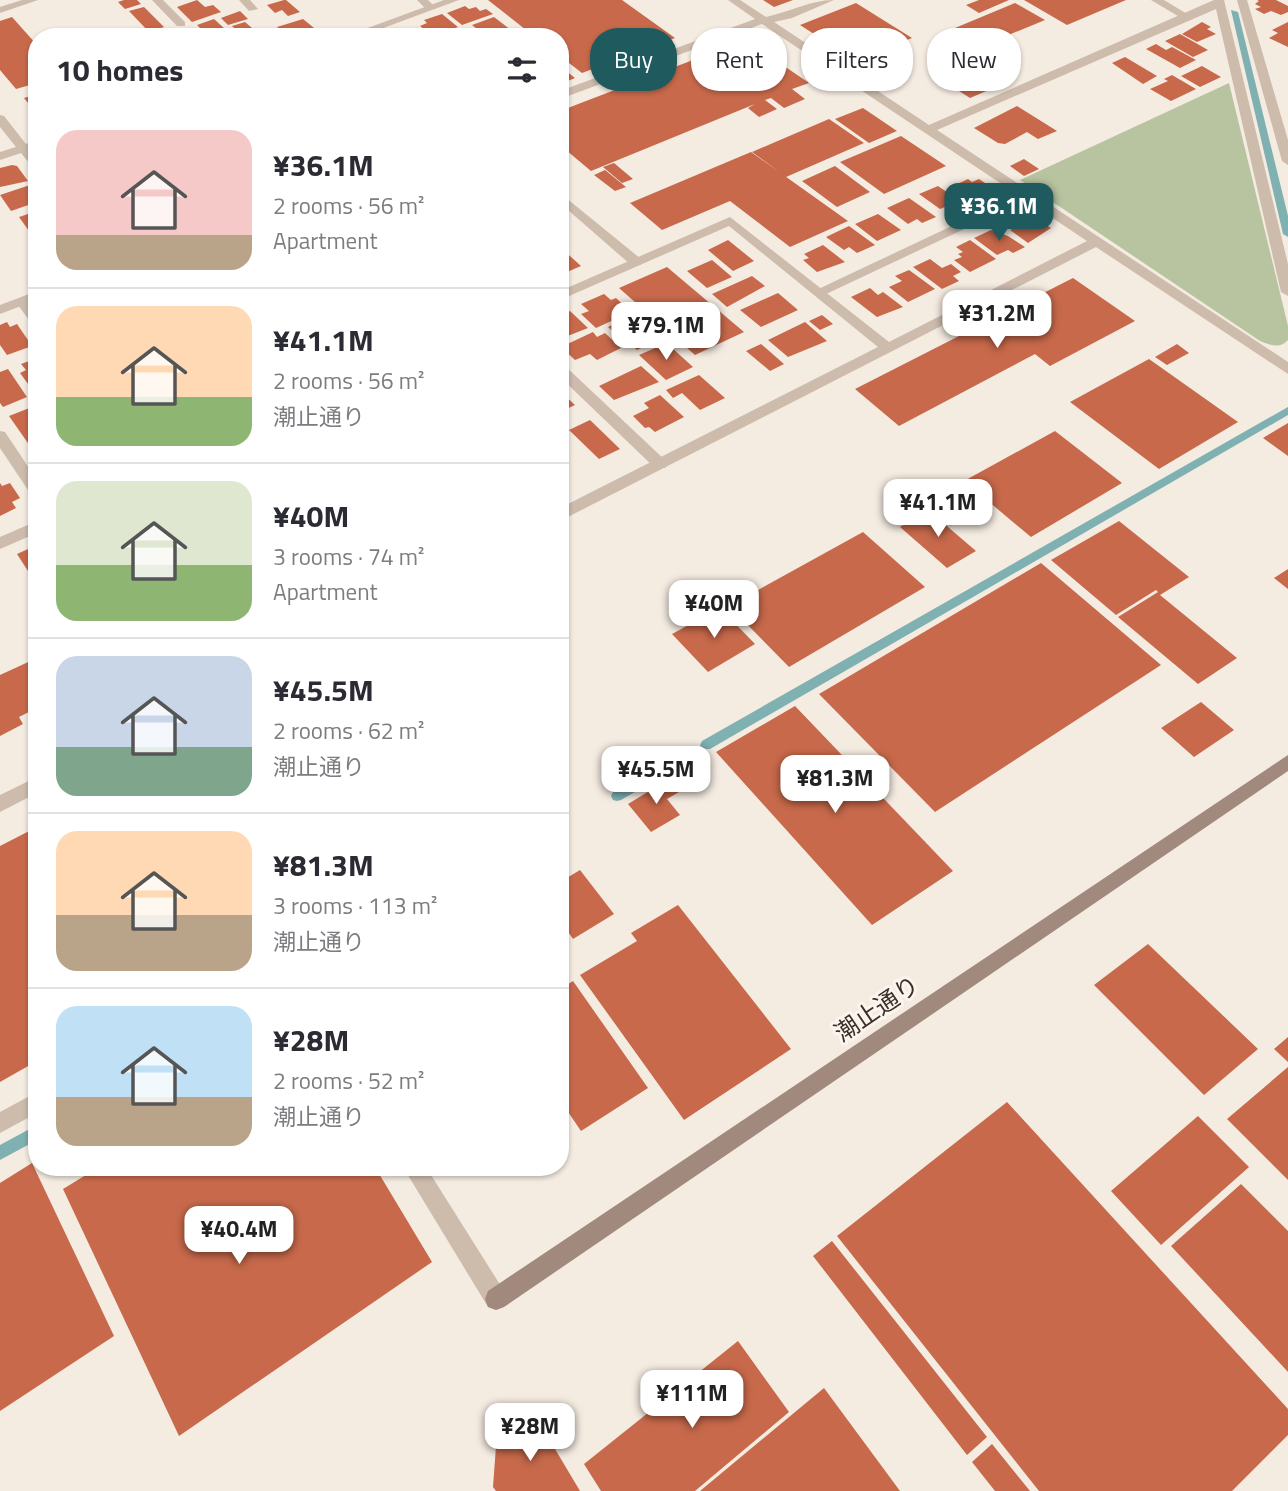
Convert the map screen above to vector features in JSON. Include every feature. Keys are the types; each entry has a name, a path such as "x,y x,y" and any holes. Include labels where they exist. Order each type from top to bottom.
{"street":[{"path":"0,10 33,0"},
{"path":"157,0 181,24"},
{"path":"244,0 253,9"},
{"path":"370,28 427,4 454,0"},
{"path":"733,0 1287,367"},
{"path":"569,92 747,24 788,16 829,0"},
{"path":"1156,0 1187,17"},
{"path":"1242,0 1286,145 1288,161"},
{"path":"928,130 1220,1 1288,292"},
{"path":"0,119 28,154"},
{"path":"0,156 28,147"},
{"path":"819,292 1026,195"},
{"path":"569,205 636,262"},
{"path":"569,292 730,221 888,348"},
{"path":"569,510 1096,242"},
{"path":"0,310 28,299"},
{"path":"22,301 28,309"},
{"path":"569,378 660,464"},
{"path":"0,436 28,478"},
{"path":"0,543 28,531"},
{"name":"潮止通り","path":"496,1299 1288,762"},
{"path":"0,804 28,789"},
{"path":"0,1123 28,1107"},
{"path":"420,1176 496,1299"}],"green space":[{"path":"1229,83 1288,326 1288,340 1278,345 1260,341 1020,180"}],"building":[{"path":"137,0 141,4 125,9 118,2"},
{"path":"197,0 205,7 213,5 221,12 192,22 177,7"},
{"path":"286,0 300,12 288,16 282,10 275,13 267,5"},
{"path":"488,0 622,0 661,28 590,28 590,70 582,73 569,63 569,28 524,28"},
{"path":"763,0 793,0 774,7"},
{"path":"979,0 1009,0 979,13 966,5"},
{"path":"1024,0 1126,0 1067,25"},
{"path":"1257,0 1276,0 1288,6 1288,12 1281,15 1271,11 1264,14 1255,9 1261,7 1255,4 1259,1"},
{"path":"856,3 896,28 805,28 800,25"},
{"path":"1015,3 1045,20 1021,30 955,28"},
{"path":"465,6 469,9 476,7 480,11 486,9 493,14 462,25 447,13"},
{"path":"144,7 164,27 145,28 129,11"},
{"path":"240,11 248,19 228,25 221,18"},
{"path":"442,14 458,27 422,28 420,26 427,23 424,20"},
{"path":"12,17 28,35 28,86 16,89 0,70 0,21"},
{"path":"494,17 508,28 476,28 472,25"},
{"path":"214,19 224,28 200,28 197,25"},
{"path":"303,19 314,28 278,28"},
{"path":"245,22 252,28 234,28 232,26"},
{"path":"1202,22 1216,34 1197,42 1182,34"},
{"path":"1288,22 1288,47 1269,38 1278,33 1272,30"},
{"path":"1180,34 1208,50 1193,57 1165,41"},
{"path":"1156,44 1166,50 1172,47 1196,60 1180,68 1146,49"},
{"path":"1125,57 1157,76 1143,84 1112,63"},
{"path":"691,61 691,91 787,91 787,68 801,78 801,86 792,89 805,99 784,108 771,98 765,100 777,109 759,117 748,108 755,104 591,171 569,153 569,108 612,91 677,91 677,66"},
{"path":"1202,66 1221,77 1200,87 1181,76"},
{"path":"1172,75 1196,89 1171,101 1150,89 1168,81 1164,79"},
{"path":"959,91 986,91 970,98"},
{"path":"1017,106 1057,131 1038,139 1027,132 1005,144 998,143 974,128"},
{"path":"863,108 897,131 869,143 835,119"},
{"path":"829,119 864,143 786,177 752,152"},
{"path":"901,136 946,166 884,194 840,162"},
{"path":"751,152 848,221 790,247 730,201 662,230 630,203"},
{"path":"1024,159 1039,169 1024,176 1010,166"},
{"path":"614,163 633,179 622,183 603,167"},
{"path":"17,166 28,181 0,187 0,168"},
{"path":"835,166 870,192 837,207 802,181"},
{"path":"605,170 626,187 615,191 594,175"},
{"path":"968,179 972,182 979,179 994,189 984,193 988,196 974,203 951,187"},
{"path":"28,186 28,205 11,211 0,195"},
{"path":"938,186 963,203 948,210 945,207 940,209 919,194"},
{"path":"909,198 936,217 922,223 917,219 908,224 887,208"},
{"path":"1027,213 1051,228 1028,243 1010,230 1017,227 1009,221"},
{"path":"28,214 28,230 19,217"},
{"path":"878,214 901,230 877,241 855,224"},
{"path":"849,226 875,245 857,253 849,247 844,250 826,237"},
{"path":"991,230 1008,236 1025,247 1013,253 1008,250 997,255 974,238"},
{"path":"728,240 754,261 733,271 708,250"},
{"path":"970,240 996,259 970,272 954,260 962,257 958,254 963,252 956,247"},
{"path":"823,245 845,262 817,272 803,260 809,258 804,254"},
{"path":"569,255 581,266 569,271"},
{"path":"930,259 942,268 951,264 961,272 953,276 959,281 942,289 913,267"},
{"path":"712,260 732,277 707,288 687,271"},
{"path":"667,267 744,332 695,355 619,288"},
{"path":"909,270 935,289 908,302 889,287 902,281 895,276"},
{"path":"752,276 765,286 727,307 712,294"},
{"path":"1073,278 1135,321 1050,366 1035,354 899,426 855,389"},
{"path":"870,288 878,295 883,292 903,307 877,317 851,297"},
{"path":"778,293 798,310 761,327 740,310"},
{"path":"604,294 611,300 616,298 631,312 596,328 581,314 589,311 581,304"},
{"path":"570,311 588,328 569,335"},
{"path":"822,315 833,324 820,330 809,321"},
{"path":"632,316 659,339 637,350 608,327"},
{"path":"7,322 10,327 17,324 28,340 28,347 7,355 0,345 0,325"},
{"path":"805,322 827,341 788,357 768,340"},
{"path":"593,332 597,337 605,333 621,348 597,360 590,354 575,360 569,354 569,343"},
{"path":"761,344 784,364 770,371 746,351"},
{"path":"1177,344 1189,353 1167,365 1155,357"},
{"path":"662,345 667,349 671,347 693,367 666,380 639,355"},
{"path":"1149,359 1238,422 1159,469 1070,402"},
{"path":"28,361 28,384 20,373 26,370 21,364"},
{"path":"641,366 659,382 614,400 599,386"},
{"path":"8,369 27,397 3,407 0,403 0,372"},
{"path":"699,375 725,398 700,410 682,393 673,398 666,390"},
{"path":"660,395 684,417 655,432 649,427 645,428 633,416 649,408 644,403"},
{"path":"28,409 28,443 9,416"},
{"path":"590,420 620,449 599,459 569,430"},
{"path":"1288,423 1288,456 1263,438"},
{"path":"1055,431 1122,483 1031,537 964,481"},
{"path":"0,483 2,486 10,483 20,498 12,502 16,508 0,516"},
{"path":"928,510 976,551 947,568 900,527"},
{"path":"1119,521 1189,577 1160,595 1237,658 1198,684 1118,617 1158,592 1156,590 1116,615 1051,560"},
{"path":"863,532 925,587 789,667 729,606"},
{"path":"28,549 28,571 17,554"},
{"path":"1041,563 1161,665 935,812 819,694"},
{"path":"1288,569 1288,589 1274,578"},
{"path":"720,608 755,644 708,672 672,634"},
{"path":"28,662 28,712 19,717 23,724 0,736 0,675"},
{"path":"1201,702 1234,730 1194,757 1161,728"},
{"path":"795,706 953,871 872,925 716,752"},
{"path":"669,779 679,792 667,799 680,815 651,832 628,804"},
{"path":"28,832 28,1066 0,1082 0,846"},
{"path":"580,870 614,914 573,939 569,933 569,877"},
{"path":"678,905 791,1049 684,1120 580,975 637,941 631,933"},
{"path":"1148,944 1258,1049 1204,1095 1094,985"},
{"path":"573,981 648,1088 581,1131 569,1113 569,983"},
{"path":"1288,1037 1288,1062 1274,1049"},
{"path":"1288,1067 1288,1180 1227,1119"},
{"path":"1007,1102 1288,1409 1288,1435 1232,1491 1039,1491 837,1236"},
{"path":"1198,1116 1249,1167 1161,1245 1111,1191"},
{"path":"28,1166 28,1176 38,1176 114,1336 0,1411 0,1183"},
{"path":"84,1176 380,1176 432,1262 179,1436 63,1189"},
{"path":"1241,1184 1288,1231 1288,1372 1171,1246"},
{"path":"832,1241 987,1437 967,1455 813,1256"},
{"path":"738,1341 789,1412 695,1491 601,1491 584,1464"},
{"path":"824,1388 900,1491 700,1491"},
{"path":"536,1417 580,1491 496,1491 493,1487 496,1446"},
{"path":"992,1444 1030,1491 995,1491 972,1462"}],"waterway":[{"path":"1234,12 1288,234"},
{"path":"706,745 1288,410"},
{"path":"617,796 667,767"},
{"path":"0,1153 28,1137"}]}
